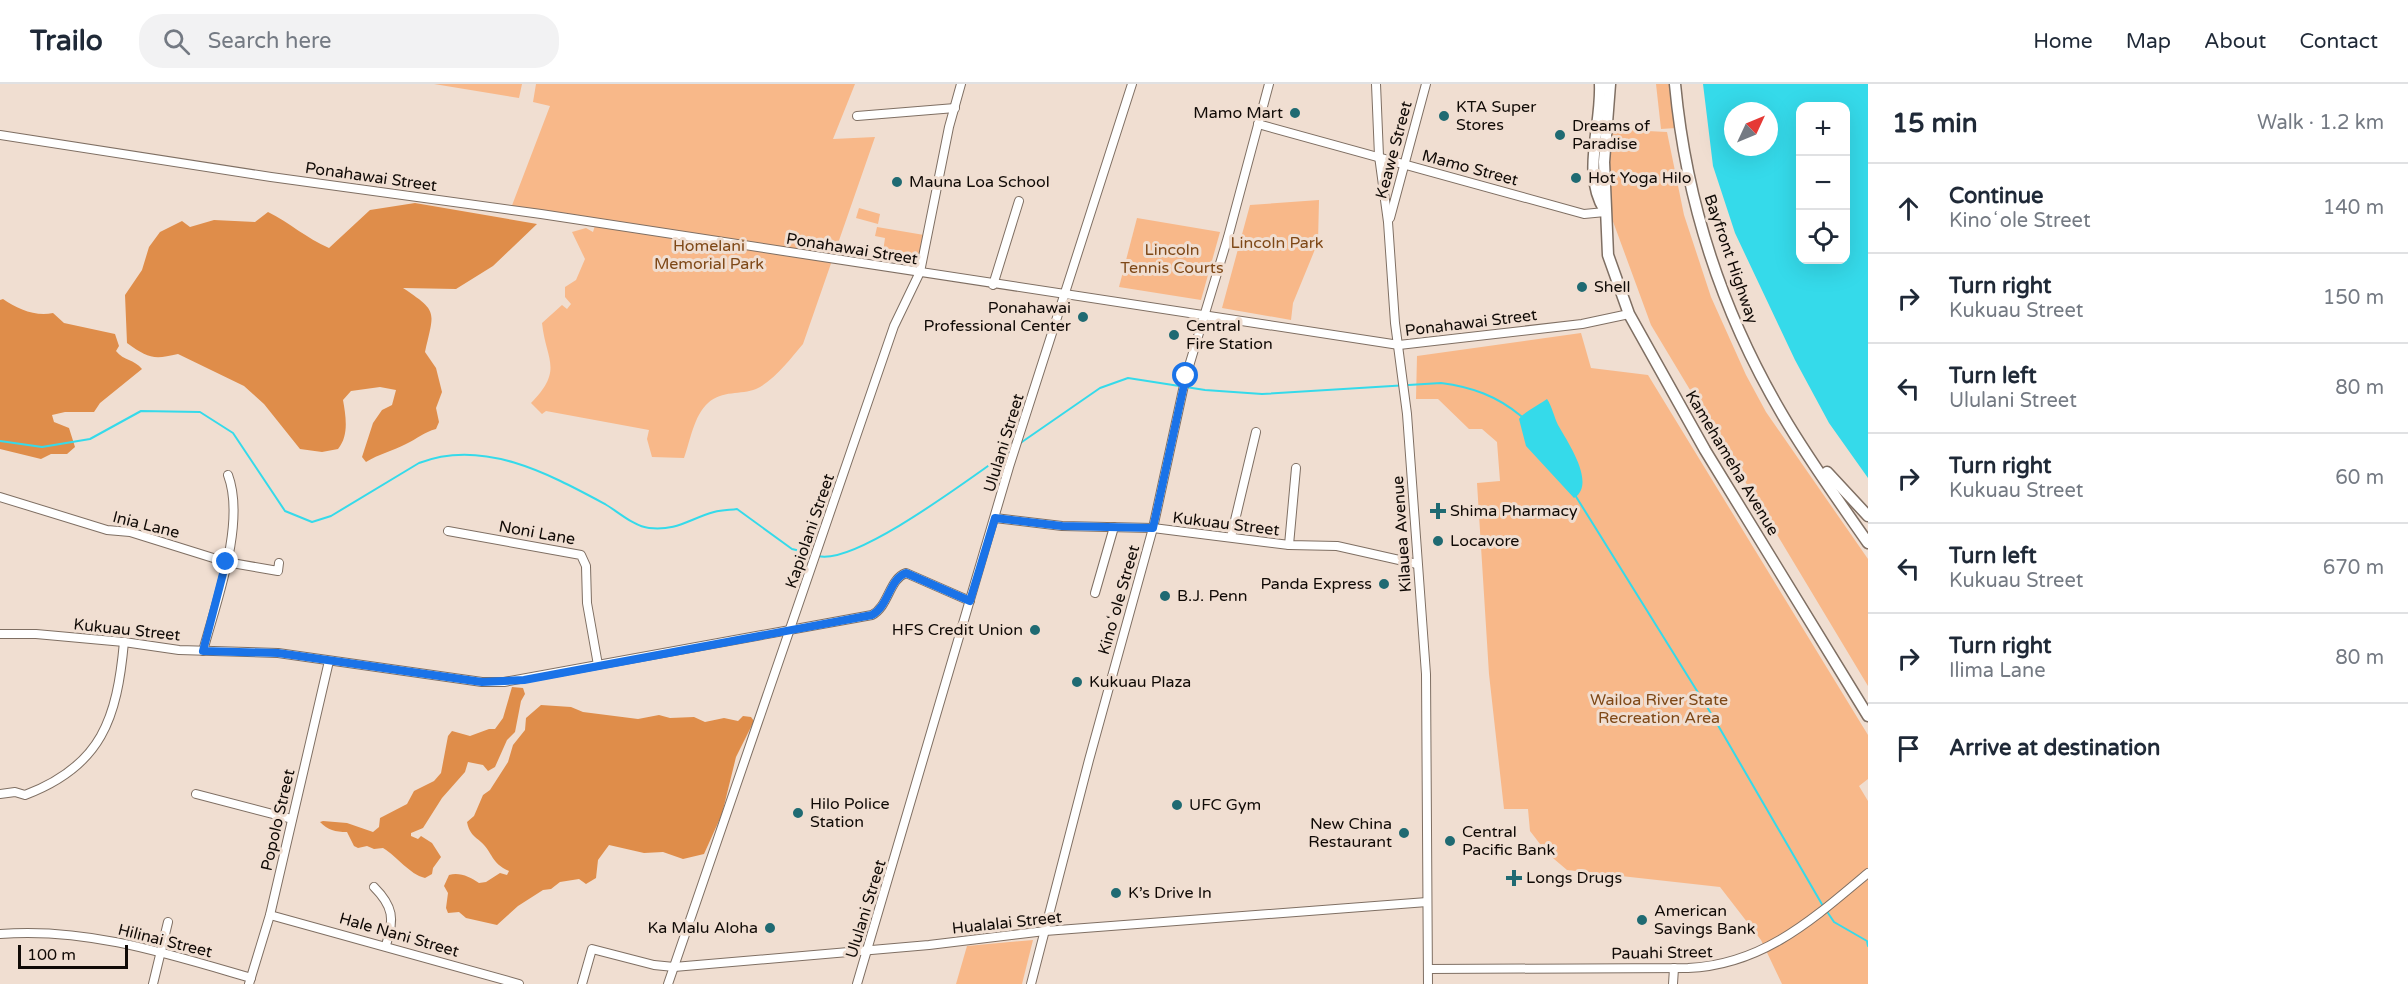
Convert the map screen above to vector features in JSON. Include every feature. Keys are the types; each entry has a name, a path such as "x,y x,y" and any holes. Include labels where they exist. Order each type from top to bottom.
{"main road":[{"name":"Kamehameha Avenue","path":"1600,84 1593,150 1594,179 1596,196 1605,212"},
{"name":"Kamehameha Avenue","path":"1611,84 1604,162 1608,255 1629,314 1705,450 1868,716"},
{"name":"Bayfront Highway","path":"1676,84 1686,172 1707,247 1747,348 1793,433 1868,543"},
{"name":"Bayfront Highway","path":"1793,433 1868,516"}],"street":[{"name":"Kapiolani Street","path":"668,984 894,326 920,272 961,84"},
{"name":"Ululani Street","path":"857,984 1009,466 1132,84"},
{"name":"Kinoʻole Street","path":"1031,984 1089,760 1153,528 1186,376 1228,237 1269,84"},
{"name":"Kilauea Avenue","path":"1376,84 1379,156 1388,222 1404,393 1427,698 1428,984"},
{"name":"Keawe Street","path":"1388,222 1406,164 1426,84"},
{"path":"857,116 956,108"},
{"name":"Mamo Street","path":"1258,124 1584,214 1605,212"},
{"name":"Ponahawai Street","path":"0,135 1399,345 1582,324 1629,314"},
{"path":"993,285 1018,201"},
{"path":"1231,537 1256,432"},
{"path":"1289,545 1296,468"},
{"path":"203,651 226,562 233,500 228,475"},
{"name":"Inia Lane","path":"0,497 107,530 130,532 226,562 278,572 279,563"},
{"name":"Kukuau Street","path":"995,518 1062,526 1153,528 1289,545 1337,546 1417,564"},
{"path":"1095,593 1114,527"},
{"name":"Noni Lane","path":"448,531 581,555 586,566 587,603 598,665"},
{"name":"Kukuau Street","path":"0,634 36,634 203,651 278,653 482,682 524,680 875,614 882,607 898,577 906,573 970,601"},
{"path":"0,794 15,792 25,795 39,790 67,774 90,752 113,711 120,680 124,642"},
{"name":"Popolo Street","path":"250,981 270,915 329,661"},
{"path":"196,794 292,819"},
{"name":"Pauahi Street","path":"1428,969 1712,967 1750,957 1784,940 1868,873"},
{"path":"374,887 389,903 393,913 386,945"},
{"name":"Hualalai Street","path":"582,984 592,949 654,965 674,967 868,951 1045,932 1427,902"},
{"name":"Hale Nani Street","path":"270,915 386,945 519,984"},
{"path":"153,984 168,922"},
{"name":"Hilinai Street","path":"0,934 51,932 98,938 162,952 250,981"},
{"path":"1674,968 1674,984"}],"green space":[{"path":"434,84 522,84 519,98"},
{"name":"Homelani Memorial Park","path":"536,84 855,84 833,139 875,137 803,344 782,369 763,385 750,391 725,394 708,403 699,414 684,458 652,457 647,439 649,430 546,411 542,414 531,403 547,382 550,373 542,323 562,305 567,309 571,304 565,297 565,287 576,280 585,259 572,232 586,228 593,232 597,219 511,208 550,106 533,102"},
{"path":"1656,84 1672,84 1676,128 1661,129"},
{"path":"1608,129 1667,132 1684,215 1711,297 1746,375 1766,412 1868,559 1868,686 1651,325 1611,216"},
{"name":"Lincoln Park","path":"1319,200 1318,242 1293,303 1291,320 1222,308 1250,205"},
{"path":"859,208 880,214 878,224 856,218"},
{"name":"Lincoln Tennis Courts","path":"1137,218 1220,232 1201,300 1119,287"},
{"path":"877,227 924,235 919,265 882,259 885,238 875,236"},
{"name":"Wailoa River State Recreation Area","path":"1581,333 1591,368 1648,375 1868,735 1868,779 1859,786 1868,801 1868,984 1782,984 1761,940 1720,887 1567,870 1547,853 1530,831 1528,809 1504,809 1489,674 1477,483 1500,481 1497,442 1482,429 1469,429 1438,399 1416,399 1417,356"},
{"path":"1033,940 1022,984 956,984 967,946"}],"shaded area":[{"path":"415,203 537,224 493,266 456,289 403,288 423,302 431,314 425,352 436,368 442,392 436,408 439,422 436,429 406,444 366,462 362,457 373,423 382,410 392,405 396,390 380,387 351,391 343,400 345,432 338,449 322,452 300,449 264,404 244,386 178,354 162,357 151,356 127,343 125,295 142,270 149,247 160,232 182,221 190,227 214,220 255,222 268,212 329,248 370,210"},
{"path":"3,299 27,311 40,314 53,313 64,323 115,334 119,346 116,351 142,369 100,403 94,412 65,412 52,415 54,422 69,428 75,447 67,454 51,454 41,459 0,449 0,300"},
{"path":"512,687 523,688 525,694 521,701 515,732 507,740 495,767 488,771 483,765 468,762 465,772 442,798 423,828 411,833 411,836 418,839 421,836 432,843 441,857 433,868 432,874 425,878 419,876 383,848 374,849 367,846 358,848 354,846 347,832 332,830 320,822 347,823 373,832 379,827 380,818 407,804 414,791 434,781 441,773 448,736 452,731 470,736 495,729 503,718"},
{"path":"541,705 571,707 583,712 638,719 659,715 670,718 694,717 705,722 724,718 738,721 743,716 751,717 754,721 736,757 722,814 704,854 683,859 663,852 644,853 609,845 598,860 596,878 586,884 579,879 560,882 551,889 543,890 518,906 497,925 466,918 459,912 448,913 446,908 448,893 444,886 449,875 465,876 479,883 486,882 500,873 507,875 509,871 495,861 485,846 470,832 467,822 474,816 483,795 490,790 508,762 513,745 525,730 526,718"}],"water":[{"path":"1703,84 1868,84 1868,478 1829,423 1795,360 1735,233 1713,166"},
{"path":"1547,399 1573,451 1581,473 1580,492 1574,498 1526,446 1519,419"}],"waterway":[{"path":"1019,444 1100,388 1128,378 1205,390 1262,394 1441,383 1484,394 1503,403 1521,416"},
{"path":"0,441 42,447 90,439 141,411 200,412 233,433 285,511 312,522 331,516 419,463 443,456 467,455 491,457 538,471 605,504 644,527 667,528 714,512 737,509 792,549 813,554"},
{"path":"818,556 836,555 887,533 1012,449"},
{"path":"1575,495 1712,715 1823,906"},
{"path":"1826,910 1834,922 1867,941 1868,946"}],"place":[{"name":"Mamo Mart","path":"1295,113"},
{"name":"KTA Super Stores","path":"1444,116"},
{"name":"Dreams of Paradise","path":"1560,135"},
{"name":"Hot Yoga Hilo","path":"1576,178"},
{"name":"Mauna Loa School","path":"897,182"},
{"name":"Shell","path":"1582,287"},
{"name":"Ponahawai Professional Center","path":"1083,317"},
{"name":"Central Fire Station","path":"1174,335"},
{"name":"Shima Pharmacy","path":"1438,511"},
{"name":"Locavore","path":"1438,541"},
{"name":"Panda Express","path":"1384,584"},
{"name":"B.J. Penn","path":"1165,596"},
{"name":"HFS Credit Union","path":"1035,630"},
{"name":"Kukuau Plaza","path":"1077,682"},
{"name":"UFC Gym","path":"1177,805"},
{"name":"Hilo Police Station","path":"798,813"},
{"name":"New China Restaurant","path":"1404,833"},
{"name":"Central Pacific Bank","path":"1450,841"},
{"name":"Longs Drugs","path":"1514,878"},
{"name":"K’s Drive In","path":"1116,893"},
{"name":"American Savings Bank","path":"1642,920"},
{"name":"Ka Malu Aloha","path":"770,928"}],"route":[{"path":"226,562 203,651 278,653 482,682 524,680 872,615 880,610 898,577 906,573 913,574 970,601 995,518 1062,526 1153,528 1186,376"}]}
